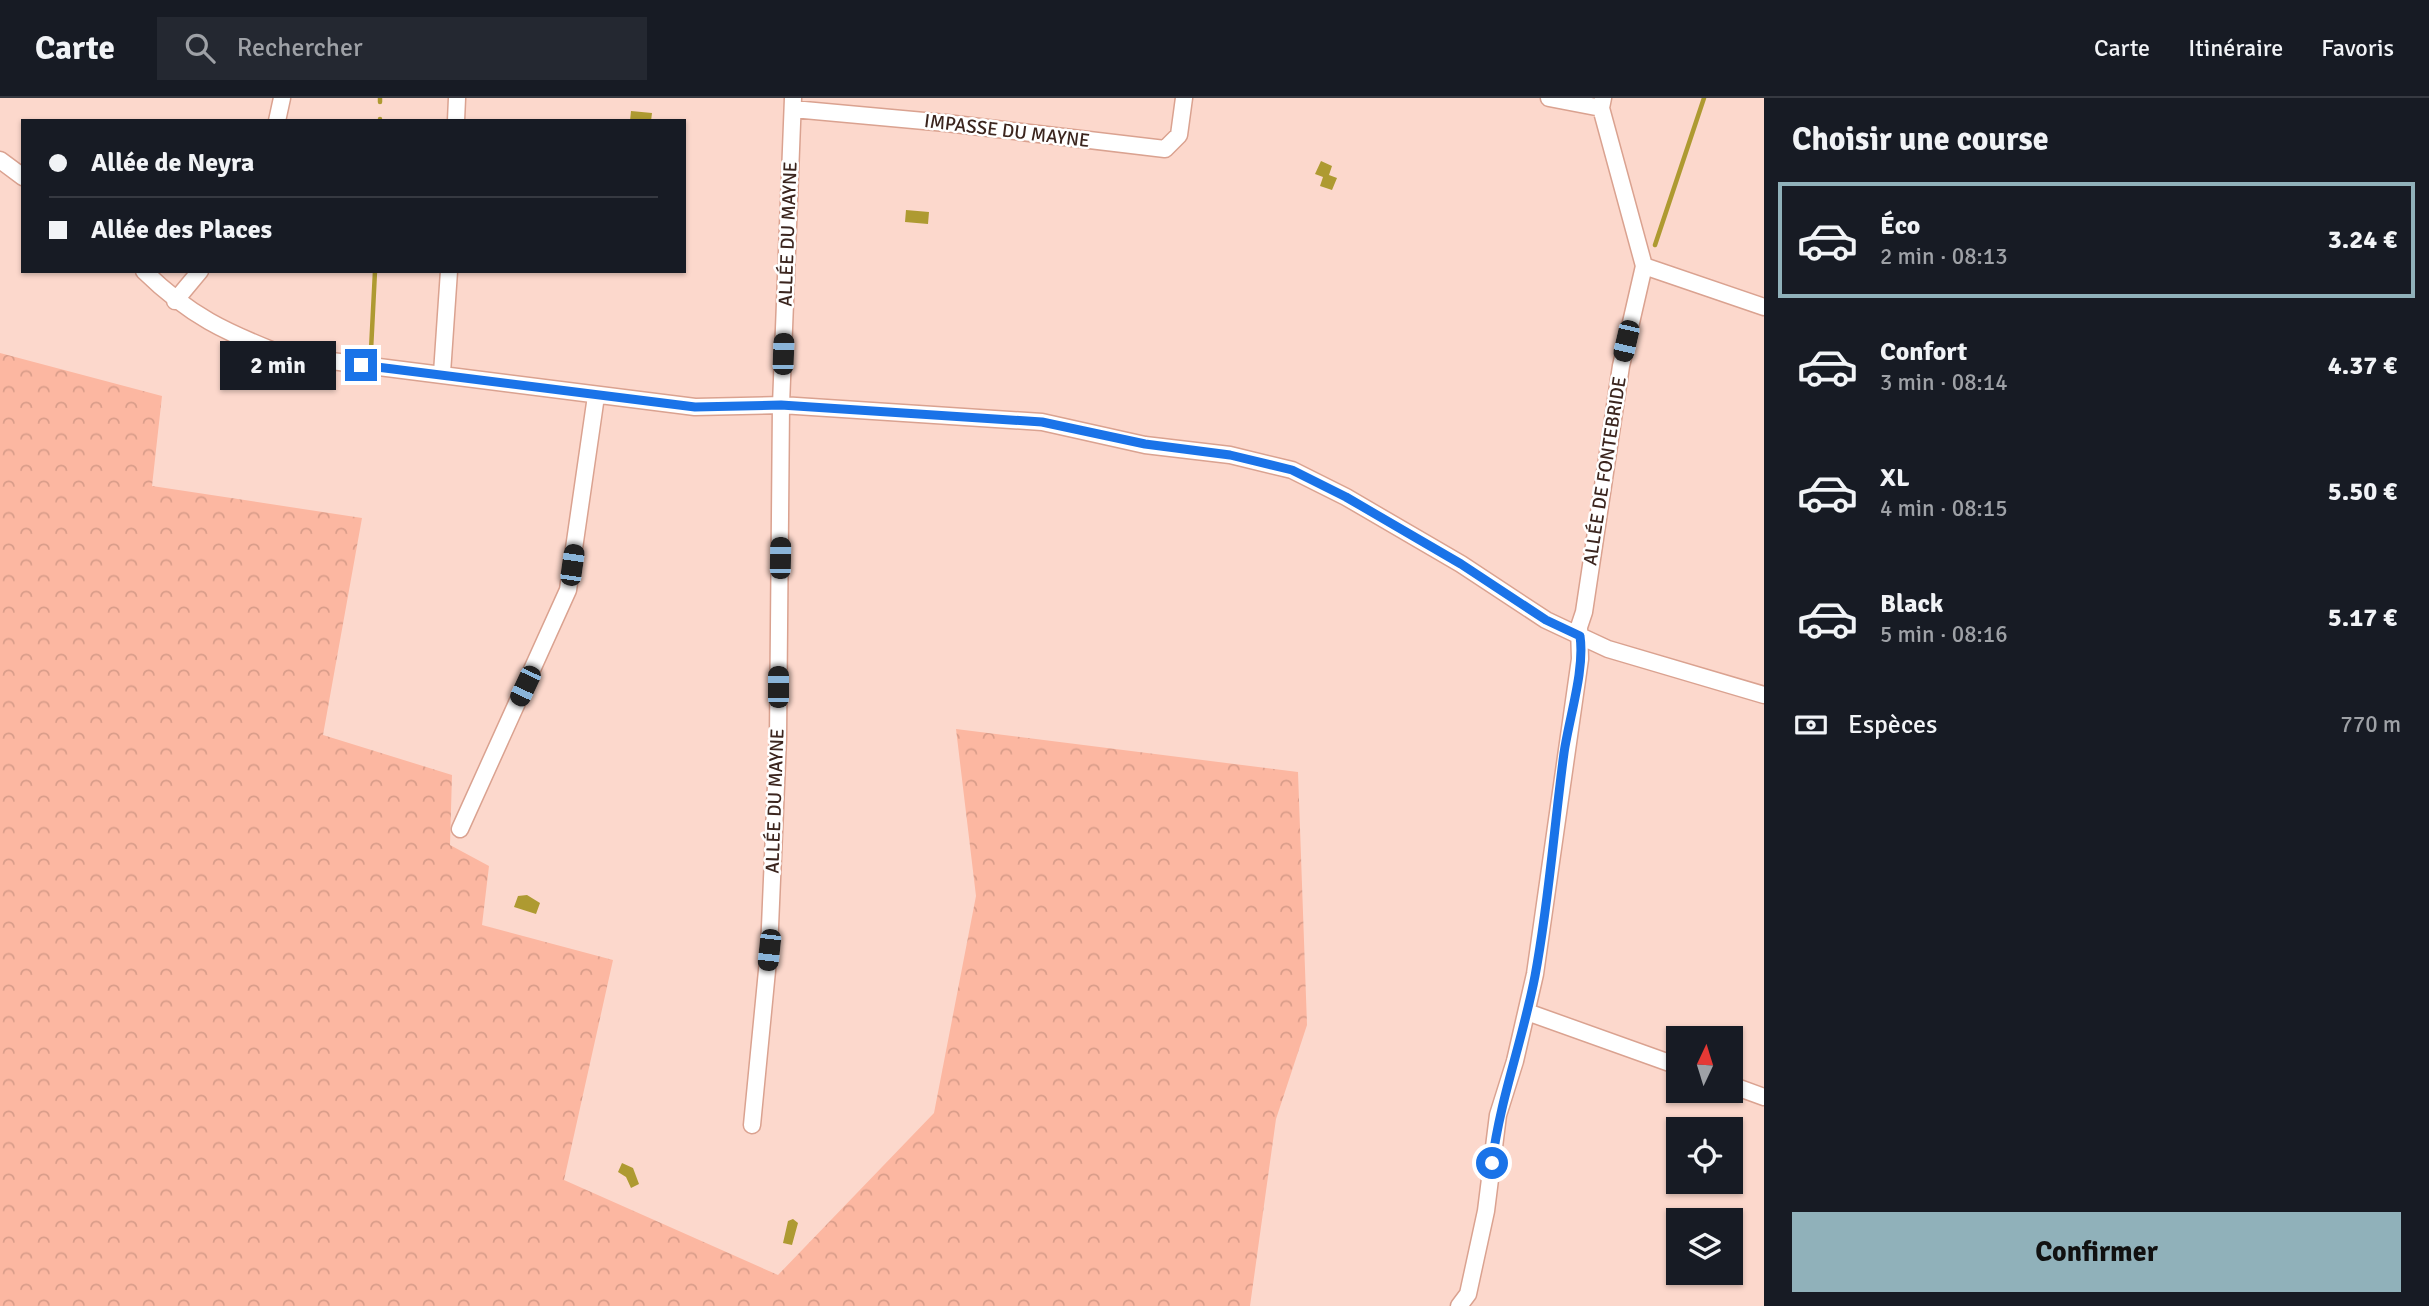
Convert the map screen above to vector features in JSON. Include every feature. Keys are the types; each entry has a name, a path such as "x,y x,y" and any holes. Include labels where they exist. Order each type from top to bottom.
{"street":[{"path":"277,119 282,98"},
{"path":"456,119 457,98"},
{"name":"IMPASSE DU MAYNE","path":"793,104 1165,149 1179,135 1184,98"},
{"path":"1549,98 1602,103 1644,266 1764,307"},
{"name":"ALLÉE DU MAYNE","path":"752,1125 769,950 778,738 781,405 793,104"},
{"path":"0,160 21,176"},
{"name":"ALLÉE DE FONTEBRIDE","path":"1459,1306 1468,1294 1486,1211 1498,1115 1535,974 1564,751 1580,659 1580,636 1620,366 1644,266"},
{"path":"146,273 175,301 221,331 284,355 337,364 442,373 596,396 695,407 781,405 1042,422 1145,444 1230,455 1292,470 1346,497 1461,564 1546,620 1608,649 1764,695"},
{"path":"175,301 198,273"},
{"path":"442,373 449,273"},
{"path":"460,829 568,590 596,396"},
{"path":"1527,1012 1666,1062"},
{"path":"1743,1089 1764,1097"}],"green space":[{"path":"0,353 162,396 152,486 362,518 323,735 452,775 450,845 489,866 482,925 613,960 564,1180 778,1275 934,1113 976,896 956,729 1298,772 1307,1025 1276,1119 1250,1306 0,1306"}],"shaded area":[{"path":"631,111 652,113 651,119 630,119"},
{"path":"1321,161 1332,166 1329,175 1337,178 1332,190 1320,186 1323,177 1315,174"},
{"path":"906,210 929,212 928,224 905,222"},
{"path":"527,895 540,903 536,914 514,907 518,896"},
{"path":"622,1163 633,1168 639,1184 631,1188 626,1177 618,1172"},
{"path":"793,1219 798,1223 792,1245 783,1243 788,1221"}],"waterway":[{"path":"1655,245 1704,98"},
{"path":"371,350 375,273"}],"route":[{"path":"361,365 442,373 596,396 695,407 781,405 1042,422 1145,444 1230,455 1292,470 1346,497 1461,564 1546,620 1580,636 1580,659 1564,751 1535,974 1515,1061 1498,1115 1492,1163"}]}
